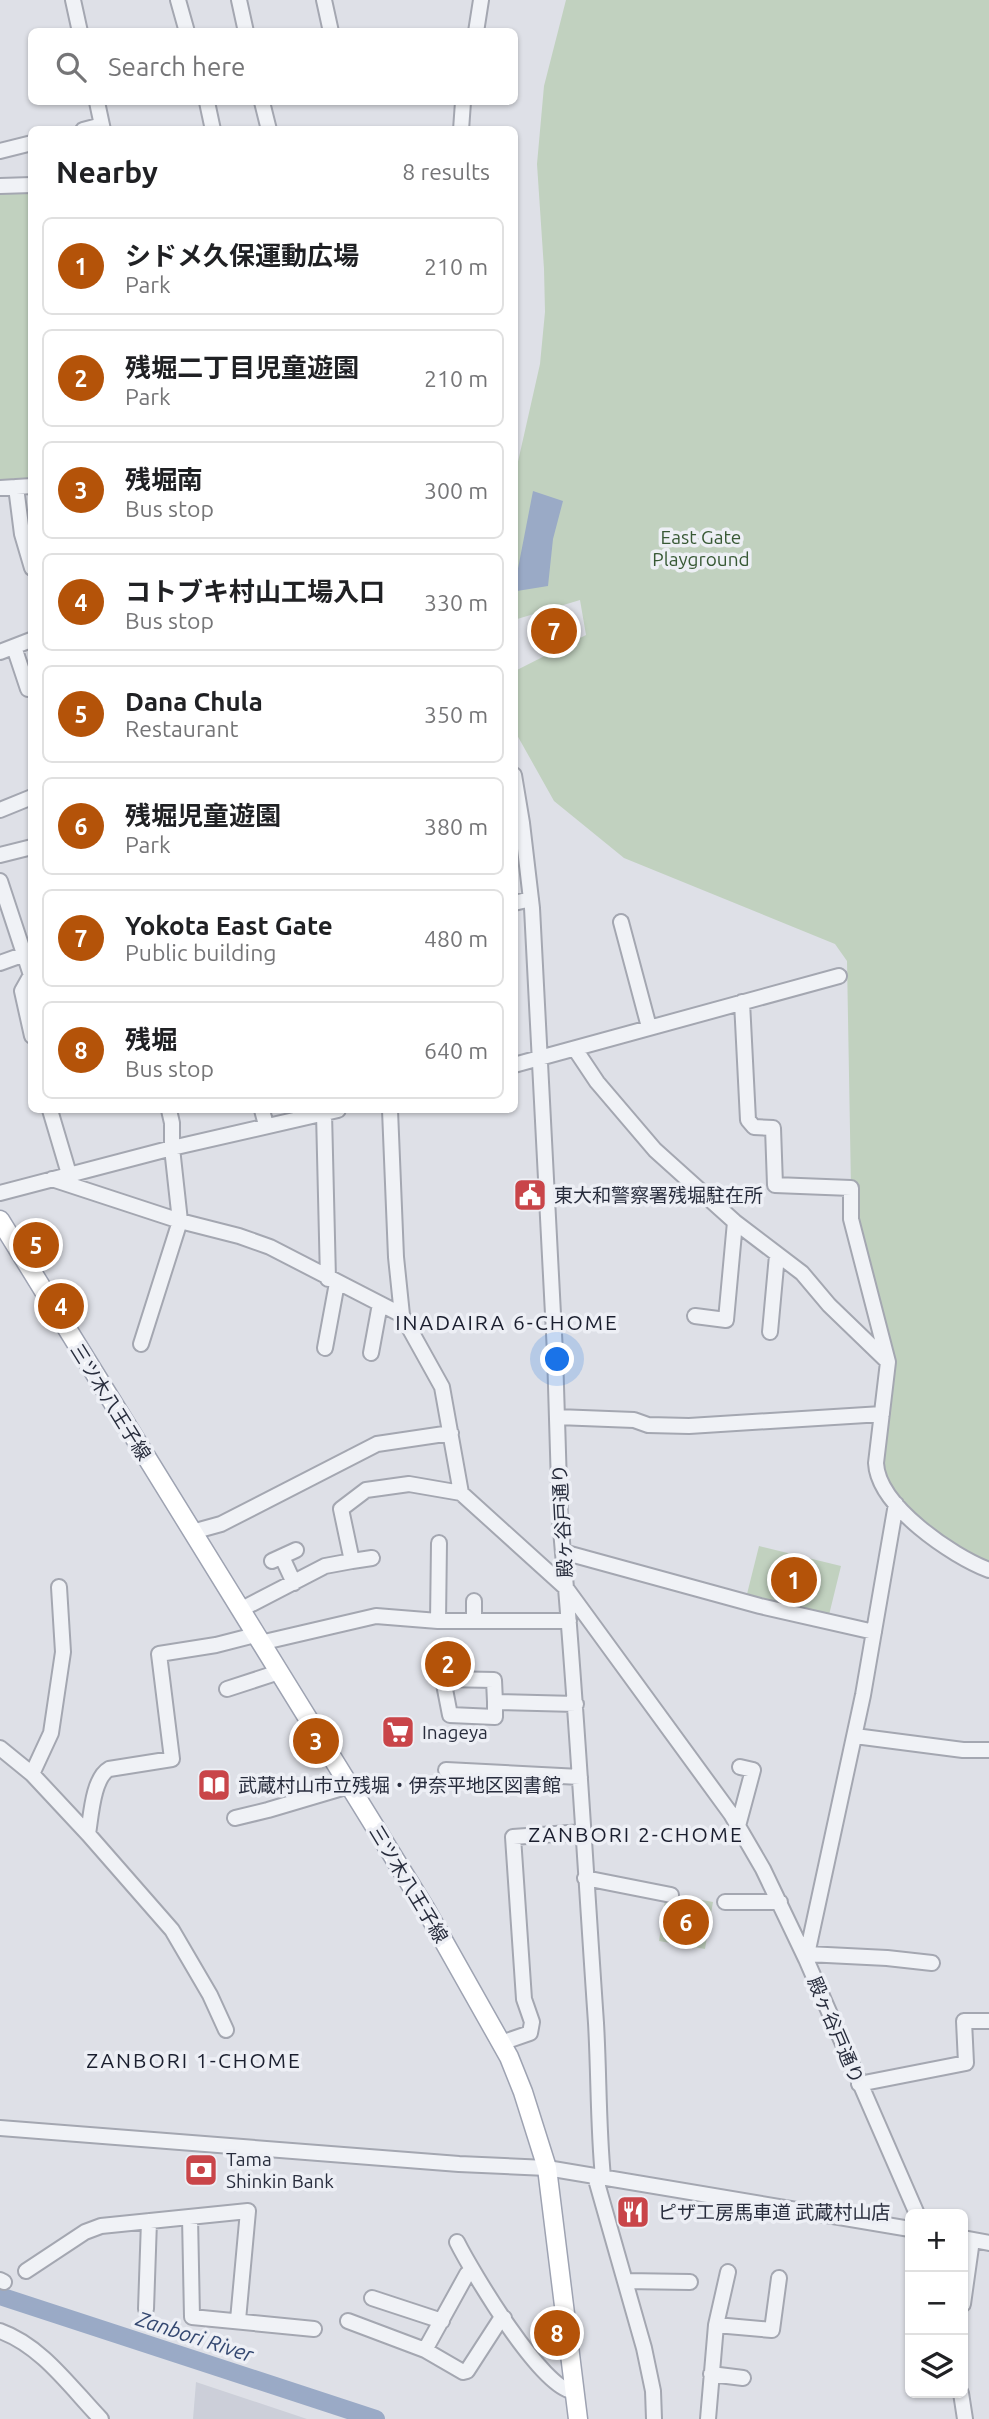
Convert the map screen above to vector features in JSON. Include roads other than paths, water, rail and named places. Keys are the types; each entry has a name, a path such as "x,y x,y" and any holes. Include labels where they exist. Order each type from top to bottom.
{"main road":[{"name":"三ツ木八王子線","path":"0,1220 425,1908 501,2043 523,2092 547,2168 578,2419"}],"street":[{"path":"73,0 79,28"},
{"path":"178,0 186,28"},
{"path":"239,0 245,28"},
{"path":"324,0 330,28"},
{"path":"477,28 481,0"},
{"path":"98,105 102,126"},
{"path":"208,105 212,126"},
{"path":"263,105 268,126"},
{"path":"461,126 463,105"},
{"path":"0,151 28,144"},
{"path":"0,186 28,185"},
{"path":"0,488 24,487 22,534 28,554"},
{"path":"28,641 7,649 28,689"},
{"path":"0,810 28,799"},
{"name":"殿ヶ谷戸通り","path":"518,824 531,899 562,1552 566,1588 738,1826 807,1956 914,2209"},
{"path":"0,855 28,848"},
{"path":"0,881 28,964"},
{"path":"518,902 531,899"},
{"path":"621,922 649,1027"},
{"path":"0,963 25,954"},
{"path":"518,1064 839,976"},
{"path":"28,980 22,991 28,1018"},
{"path":"742,1002 748,1120 754,1127 773,1128 775,1185 851,1188 851,1219 888,1362 876,1469 881,1484 905,1514 947,1547 989,1570"},
{"path":"575,1049 597,1082 654,1150 735,1222 802,1273 829,1305 888,1362"},
{"path":"51,1113 69,1174"},
{"path":"141,1345 180,1221 170,1113"},
{"path":"263,1113 266,1125"},
{"path":"0,1193 172,1148 322,1113"},
{"path":"326,1348 333,1281 331,1113"},
{"path":"390,1113 401,1315 442,1387 461,1493"},
{"path":"52,1179 270,1247 401,1315"},
{"path":"695,1316 726,1320 735,1222"},
{"path":"770,1332 777,1255"},
{"path":"371,1353 380,1304"},
{"path":"557,1417 634,1420 648,1425 690,1426 882,1414"},
{"path":"192,1532 221,1524 377,1444 450,1433"},
{"path":"352,1561 341,1509 366,1490 409,1484 461,1493 566,1588 596,2026 599,2177 649,2372 654,2419"},
{"path":"896,1504 855,1736 807,1956 932,1963"},
{"path":"438,1621 439,1543"},
{"path":"294,1583 277,1559 296,1550"},
{"path":"562,1552 760,1606 874,1632"},
{"path":"240,1610 325,1566 372,1558"},
{"path":"32,1774 51,1733 63,1653 59,1587"},
{"path":"474,1601 474,1621"},
{"path":"88,1834 98,1781 104,1772 172,1759 159,1654 258,1639 376,1616 438,1621 569,1621"},
{"path":"227,1689 279,1672"},
{"path":"495,1702 576,1704"},
{"path":"855,1736 964,1750 989,1750"},
{"path":"0,1748 32,1774 172,1930 210,1995 226,2029"},
{"path":"738,1826 753,1770 740,1767"},
{"path":"446,1770 580,1777"},
{"path":"235,1818 268,1811 349,1786"},
{"path":"501,2043 530,2033 532,2022 524,1999 513,1837 583,1832"},
{"path":"585,1878 671,1895"},
{"path":"725,1902 780,1902"},
{"path":"859,2084 966,2063 964,2021 989,2021"},
{"path":"0,2128 459,2164 547,2168 905,2228"},
{"path":"26,2271 94,2228 248,2211 238,2320"},
{"path":"190,2217 192,2317 314,2329"},
{"path":"146,2309 149,2221"},
{"path":"968,2239 989,2243"},
{"path":"457,2242 472,2271 534,2361 562,2389 575,2391"},
{"path":"425,2350 467,2274 472,2271"},
{"path":"708,2419 716,2325 728,2272"},
{"path":"716,2325 772,2330 779,2278"},
{"path":"625,2281 690,2282"},
{"path":"372,2298 442,2321"},
{"path":"348,2321 425,2350 463,2372 467,2371 500,2320 504,2318"},
{"path":"0,2332 15,2337 32,2348 102,2419"},
{"path":"711,2374 743,2378"},
{"path":"962,2398 965,2419"}],"water":[{"path":"533,491 563,501 553,539 548,586 518,591 518,568"}],"waterway":[{"name":"Zanbori River","path":"0,2296 376,2419"}],"place":[{"name":"Yokota East Gate","path":"554,631"},
{"name":"東大和警察署残堀駐在所","path":"530,1195"},
{"name":"Dana Chula","path":"36,1245"},
{"name":"コトブキ村山工場入口","path":"61,1306"},
{"name":"シドメ久保運動広場","path":"794,1580"},
{"name":"残堀二丁目児童遊園","path":"448,1664"},
{"name":"Inageya","path":"398,1732"},
{"name":"残堀南","path":"316,1741"},
{"name":"武蔵村山市立残堀・伊奈平地区図書館","path":"214,1785"},
{"name":"残堀児童遊園","path":"686,1922"},
{"name":"Tama Shinkin Bank","path":"201,2170"},
{"name":"ピザ工房馬車道 武蔵村山店","path":"633,2212"},
{"name":"残堀","path":"557,2333"}],"district":[{"name":"INADAIRA 6-CHOME","path":"507,1322"},
{"name":"ZANBORI 2-CHOME","path":"636,1834"},
{"name":"ZANBORI 1-CHOME","path":"194,2060"}],"park label":[{"name":"East Gate Playground","path":"701,548"}]}
